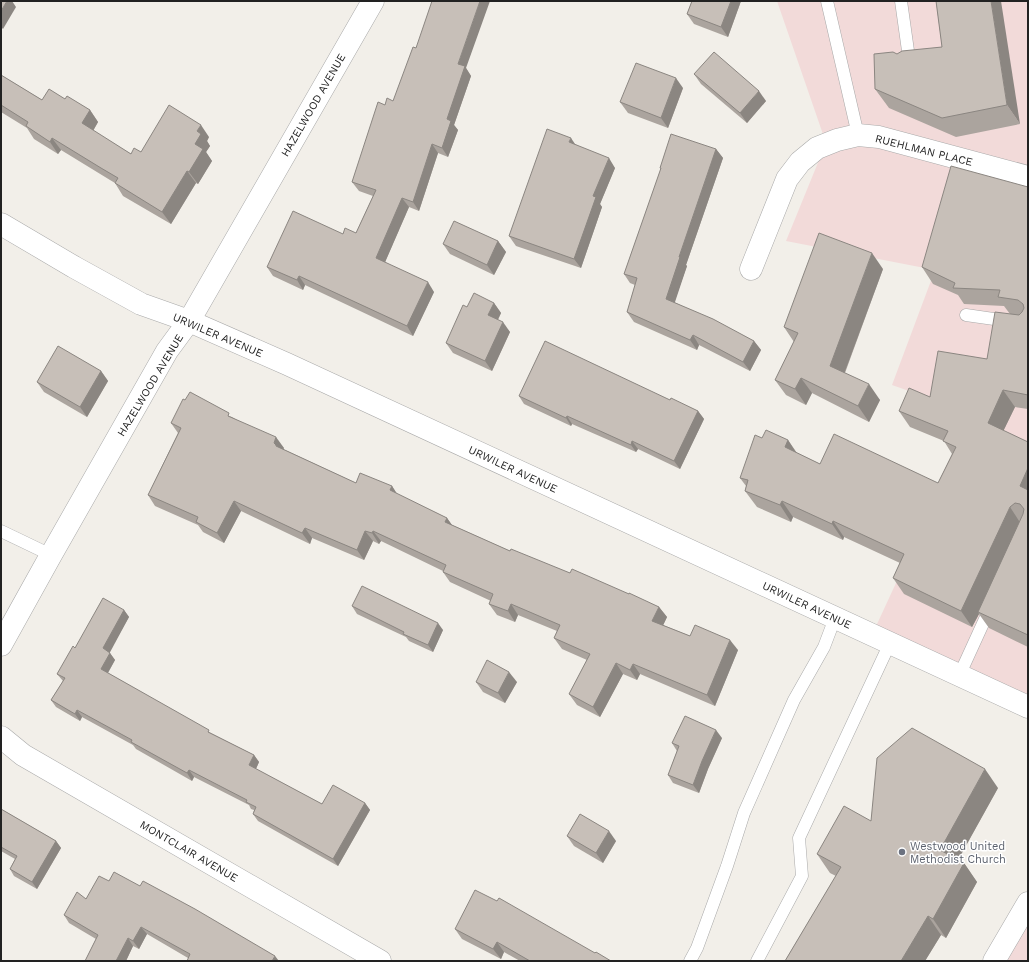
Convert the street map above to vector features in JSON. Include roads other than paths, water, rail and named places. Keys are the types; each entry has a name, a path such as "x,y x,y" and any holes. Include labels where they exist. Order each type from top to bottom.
{"street":[{"name":"HAZELWOOD AVENUE","path":"1,645 167,351 189,321 373,1"},
{"name":"RUEHLMAN PLACE","path":"752,269 787,179 800,162 817,148 837,140 858,135 879,137 1028,176"},
{"name":"URWILER AVENUE","path":"1,224 141,304 189,321 287,364 1028,707"},
{"name":"MONTCLAIR AVENUE","path":"1,737 22,755 380,961"},
{"path":"994,961 1028,903"}],"lane":[{"path":"827,1 858,135"},
{"path":"901,1 910,65"},
{"path":"966,315 1028,324"},
{"path":"1,531 51,555"},
{"path":"960,676 996,596"},
{"path":"690,961 697,948 727,866 744,813 794,700 824,646 835,618"},
{"path":"757,961 802,876 799,838 890,643"}],"place":[{"name":"Westwood United Methodist Church","path":"902,852"}]}
